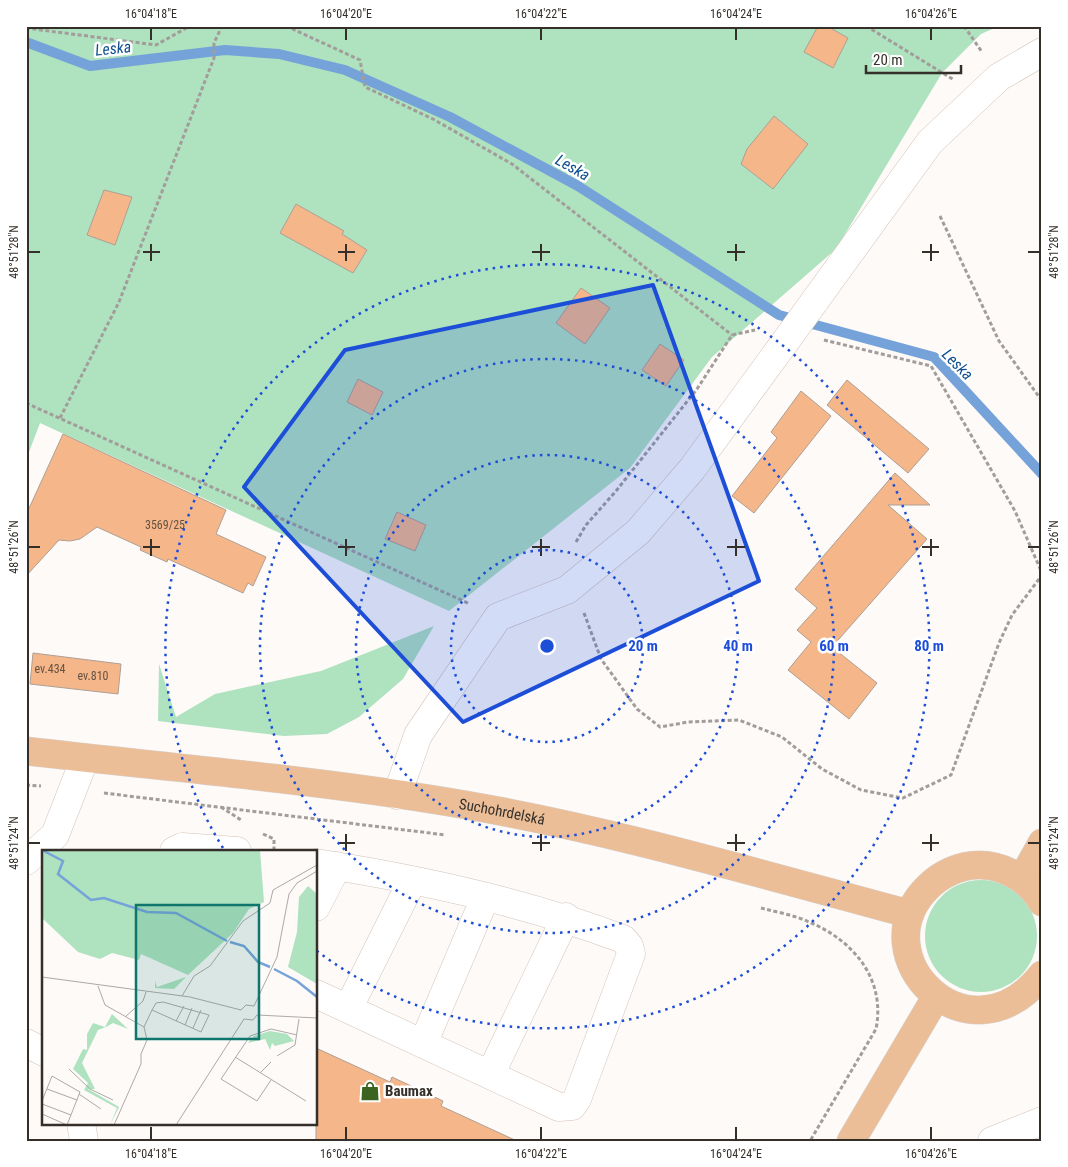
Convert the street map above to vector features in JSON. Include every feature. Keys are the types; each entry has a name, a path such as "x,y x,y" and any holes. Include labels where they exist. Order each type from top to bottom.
{"main road":[{"name":"Suchohrdelská","path":"26,751 397,795 466,805 633,840 714,860 910,914"},
{"path":"1022,879 1042,843"},
{"path":"1042,902 1022,879 1001,868 979,865 957,868 937,879 921,895 910,914 906,937 909,960 920,980 936,997 954,1006 974,1011 994,1009 1014,1002 1030,990 1042,975"},
{"path":"851,1141 936,997"}],"street":[{"path":"397,795 418,735 498,617 567,590 638,532 692,470 930,142 999,77 1042,52"},
{"path":"26,862 55,835 85,758"},
{"path":"176,850 182,847 223,850"},
{"path":"318,899 327,865 412,881 566,918 623,939 629,946 631,954 577,1099 572,1106 559,1107 318,995"},
{"path":"348,1009 412,881"},
{"path":"423,1044 485,898"},
{"path":"490,1075 566,918"},
{"path":"26,1043 42,1051"},
{"path":"992,1141 1042,1120"},
{"path":"81,1124 84,1141"}],"path":[{"path":"26,28 156,45 190,26"},
{"path":"60,418 119,302 214,58 214,43 222,26"},
{"path":"286,26 360,60 365,87 433,119 512,164 732,334"},
{"path":"866,26 980,96"},
{"path":"940,216 1000,341 1042,401"},
{"path":"573,547 586,525 616,491 697,389 732,334 760,328"},
{"path":"567,590 585,616 602,659 636,709 660,727 688,722 739,720 782,737 822,769 861,790 903,798 951,775 1012,615 1042,574 1015,512 931,366 817,338"},
{"path":"26,403 498,617"}],"highlighted area":[{"path":"653,285 759,581 463,722 244,487 345,350"}],"green space":[{"path":"26,26 999,26 981,34 942,73 836,249 712,357 630,468 449,611 40,423 26,460"},
{"path":"434,626 403,679 359,717 327,734 284,736 158,721 159,664 176,717 215,694 321,671"},
{"path":"981,880 992,881 1002,885 1020,897 1032,915 1036,925 1036,947 1032,957 1020,975 1002,987 992,991 981,992 970,991 960,987 942,975 930,957 926,947 925,936 926,925 930,915 942,897 960,885 970,881"}],"building":[{"path":"818,26 827,26 848,38 833,68 804,52"},
{"path":"774,116 808,144 773,189 741,164 747,149"},
{"path":"104,190 132,197 115,245 87,235"},
{"path":"296,204 344,231 342,234 367,250 353,273 280,233"},
{"path":"581,288 610,308 585,344 556,323"},
{"path":"660,344 684,360 666,386 642,370"},
{"path":"358,379 383,392 372,415 347,402"},
{"path":"847,380 929,449 908,473 827,405"},
{"path":"801,391 831,416 754,513 732,496 777,438 771,432"},
{"path":"63,434 226,510 216,534 266,557 253,586 248,583 243,593 168,559 167,562 140,550 141,547 97,527 80,539 70,541 59,540 26,576 26,515"},
{"path":"895,473 930,505 888,505 927,539 832,647 877,683 849,719 788,670 811,642 797,630 817,608 795,589"},
{"path":"397,512 426,525 415,551 385,539"},
{"path":"33,653 121,664 118,694 30,684"},
{"name":"Baumax","path":"318,1049 390,1082 392,1077 443,1101 441,1106 517,1141 316,1141 316,1124 318,1124"}],"waterway":[{"name":"Leska","path":"26,42 90,66 225,50 279,54 345,70 450,117 578,186 779,315 934,357 1042,474"}],"place":[{"name":"Baumax","path":"370,1091"}]}
